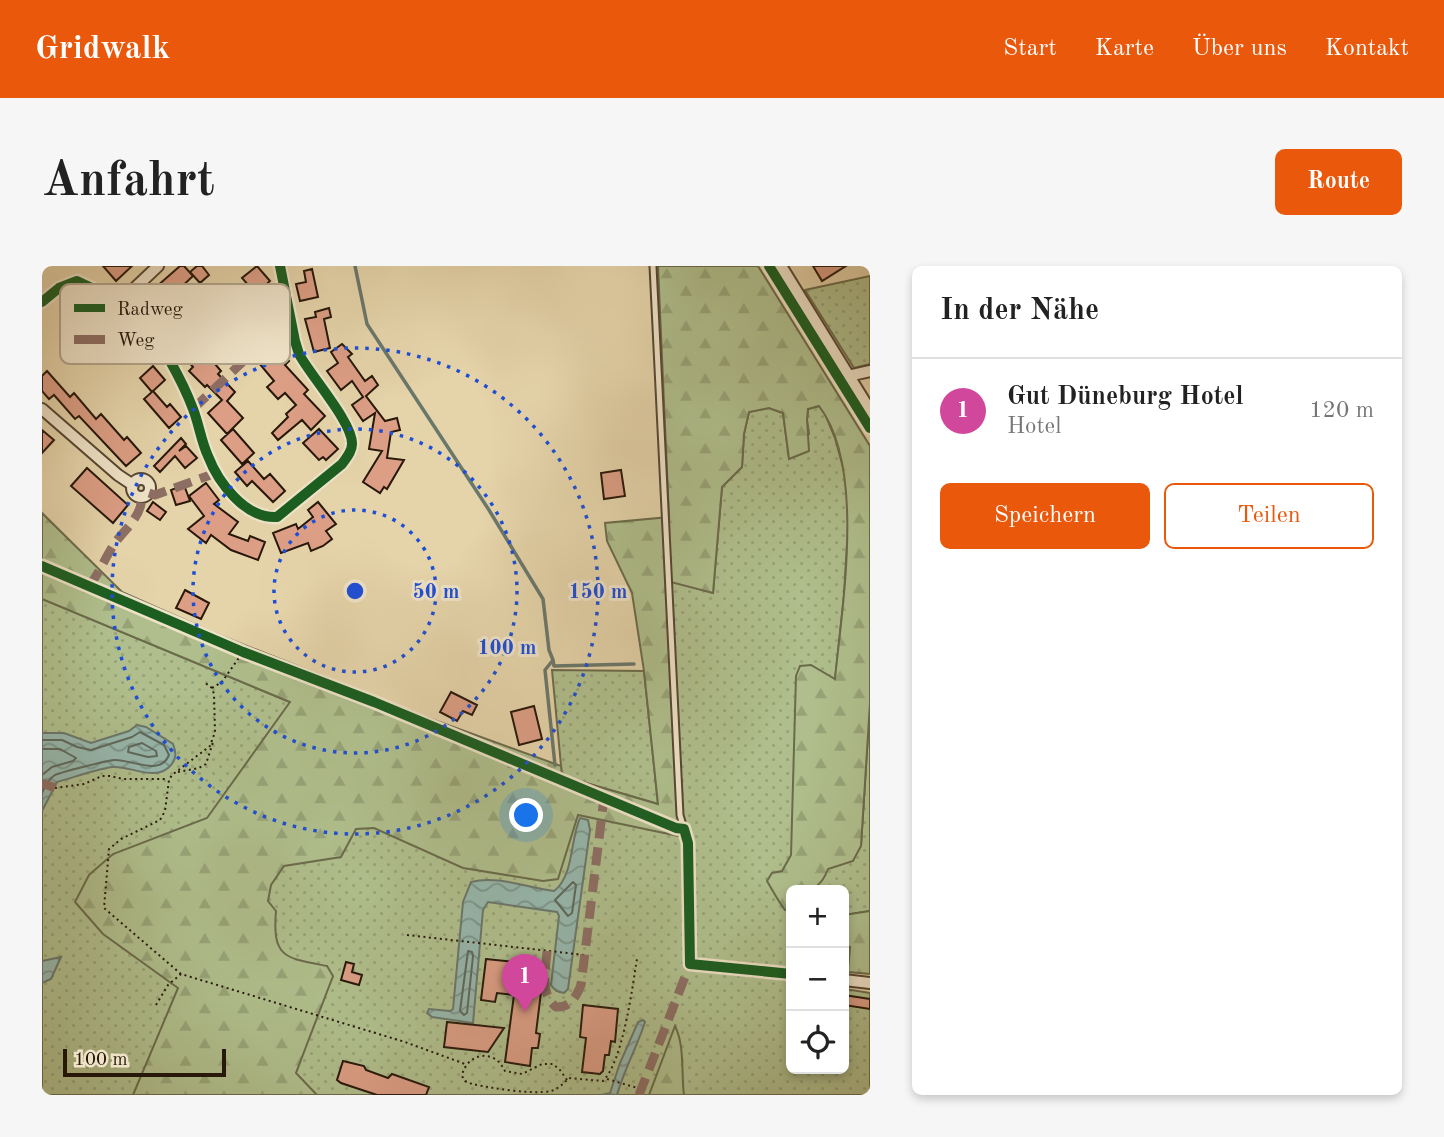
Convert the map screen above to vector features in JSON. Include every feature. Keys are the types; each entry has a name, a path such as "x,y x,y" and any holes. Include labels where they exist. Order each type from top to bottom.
{"street":[{"path":"139,284 158,266"},
{"path":"280,266 284,284"},
{"path":"780,266 870,412"},
{"path":"42,302 60,288"},
{"path":"171,364 193,409 207,454 226,488 254,512 267,518 276,517 342,464 349,455 352,444 344,420 299,354 290,316"},
{"path":"848,376 870,371"},
{"path":"42,409 133,485"},
{"path":"690,964 786,974"},
{"path":"849,981 870,983"}],"lane":[{"path":"653,266 681,815 688,843 690,964"}],"path":[{"path":"212,688 222,682 243,652"},
{"path":"177,772 199,768 206,764 210,756 214,739 214,694 212,688 204,682"},
{"path":"214,739 210,746 169,779 160,820 121,838 109,849 104,908 181,974 405,1042 467,1064"},
{"path":"55,788 84,784 102,776 169,779"},
{"path":"407,935 585,955"},
{"path":"607,1079 624,1030 637,959"},
{"path":"156,1005 168,985 181,974"},
{"path":"567,1080 553,1064 542,1064 522,1074 505,1071 497,1059 489,1056 477,1058 467,1064 462,1076 465,1081 485,1087 545,1093 573,1078 599,1082 607,1079 641,1089"}],"green space":[{"path":"658,266 758,266 870,446 870,703 861,846 853,861 828,869 818,885 786,885 785,910 767,881 772,873 782,871 791,855 796,676 800,666 811,665 835,679 845,577 847,500 842,464 833,432 819,406 808,409 809,451 789,459 783,413 769,408 749,412 744,434 742,467 722,487 713,593 671,582 683,837 578,815 558,879 543,881 463,868 374,828 356,829 341,857 284,866 271,885 268,901 276,911 276,938 284,953 301,961 327,966 333,976 296,1073 317,1095 133,1095 178,988 103,934 75,902 89,875 113,854 207,818 290,702 42,599 42,513 122,592 212,632 426,717 561,766 562,776 658,804 644,671 632,593 607,541 605,523 669,517"},
{"path":"870,276 870,364 854,368 805,290"},
{"path":"819,406 825,414 835,438 847,482 848,527 844,595 835,680 861,846 870,703 870,911 849,914 849,885 786,885 786,1074 849,1074 849,990 870,993 870,1095 42,1095 42,599 290,702 683,837 671,581 713,593 722,487 742,467 744,434 749,412 769,408 783,413 789,458 809,434 808,409"},
{"path":"552,670 644,671 658,804 562,776"},
{"path":"870,911 870,974 849,972 849,914"},
{"path":"675,1026 681,1051 684,1095 649,1095"}],"water":[{"path":"137,725 146,727 173,744 175,755 171,765 158,773 112,767 57,782 42,811 42,733 64,733 91,743 129,731"},
{"path":"580,818 588,820 590,830 568,989 562,993 551,985 559,916 557,912 488,902 483,910 473,1023 432,1017 427,1013 429,1009 453,1009 463,902 471,882 502,881 554,891 565,876"},
{"path":"61,957 51,979 42,983 42,961"},
{"path":"638,1022 645,1022 642,1031 617,1095 601,1095 610,1093"}],"building":[{"path":"103,266 132,266 116,281"},
{"path":"180,266 184,266 193,276 185,284 159,284"},
{"path":"197,266 202,266 209,275 200,283 190,272"},
{"path":"257,266 270,281 267,284 247,284 242,278"},
{"path":"813,266 846,266 822,281"},
{"path":"312,269 318,297 300,301 296,284 306,282 304,271"},
{"path":"329,308 331,317 324,319 330,348 314,352 305,319 316,317 315,312"},
{"path":"342,344 352,354 348,357 365,381 372,376 378,385 366,396 385,421 397,418 400,430 391,432 387,458 404,460 387,489 384,487 380,493 363,482 382,451 369,449 375,413 363,421 352,405 363,397 352,381 341,390 327,371 338,363 331,352"},
{"path":"190,364 215,364 221,371 218,374 235,392 227,401 243,418 227,434 208,413 222,400 189,371 193,367"},
{"path":"260,364 286,364 308,390 304,394 325,416 311,430 302,420 278,440 272,433 296,405 285,393 278,399 267,387 274,381"},
{"path":"153,366 165,380 153,391 167,407 170,404 181,417 169,428 144,399 152,392 140,378"},
{"path":"47,371 70,397 74,393 96,419 101,414 124,440 127,437 141,453 126,466 79,416 75,419 54,395 49,399 42,391 42,376"},
{"path":"233,429 254,453 242,464 221,440"},
{"path":"319,429 338,449 326,460 323,457 319,460 303,443"},
{"path":"42,430 54,440 42,453"},
{"path":"181,438 186,444 179,451 186,446 197,458 185,468 175,456 160,472 154,466"},
{"path":"248,461 264,479 270,474 285,491 273,502 252,481 247,486 235,472"},
{"path":"87,468 128,505 113,523 71,486"},
{"path":"621,470 625,496 604,499 601,473"},
{"path":"206,483 219,500 214,504 238,522 229,534 248,541 250,536 265,542 258,560 231,550 211,535 206,543 188,529 204,516 189,496"},
{"path":"184,485 190,501 176,505 171,490"},
{"path":"153,502 166,512 160,520 147,511"},
{"path":"318,502 336,524 326,531 332,539 311,551 308,543 281,553 273,533 296,524 298,529 313,517 308,510"},
{"path":"185,590 209,603 201,619 176,608"},
{"path":"451,692 477,705 472,715 463,711 457,721 440,712"},
{"path":"534,706 542,739 519,745 511,712"},
{"path":"486,959 542,965 536,1033 540,1034 538,1048 532,1048 530,1066 505,1062 514,995 497,993 495,1002 481,1000"},
{"path":"346,962 354,964 352,972 362,975 359,985 341,980"},
{"path":"849,996 870,999 870,1009 849,1006"},
{"path":"583,1005 618,1009 615,1042 611,1041 609,1055 605,1055 603,1071 600,1074 582,1072 586,1038 580,1037"},
{"path":"447,1022 504,1028 488,1052 444,1047"},
{"path":"343,1061 364,1066 366,1070 388,1078 392,1074 429,1087 426,1095 377,1095 337,1080"}],"waterway":[{"path":"355,266 367,324 489,510 543,599 549,650 553,660 545,670 555,765"},
{"path":"553,660 554,666 634,664"}],"marked path":[{"path":"193,409 240,364"},
{"path":"149,493 155,495 216,473"},
{"path":"89,586 113,546 135,518 142,497"},
{"path":"42,783 55,788"},
{"path":"547,951 547,995 556,1007 565,1006 575,997 581,985 604,798"},
{"path":"639,1095 690,964"}],"cycle path":[{"path":"280,266 284,284"},
{"path":"769,266 870,428"},
{"path":"69,284 77,281 83,284"},
{"path":"42,302 60,288"},
{"path":"171,364 185,390 208,456 219,477 234,497 254,512 277,517 342,464 352,444 339,412 299,354 290,316"},
{"path":"42,566 243,652 374,702 676,828 684,829 688,843 690,964 786,974"}],"place":[{"name":"Gut Düneburg Hotel","path":"525,1012"}]}
